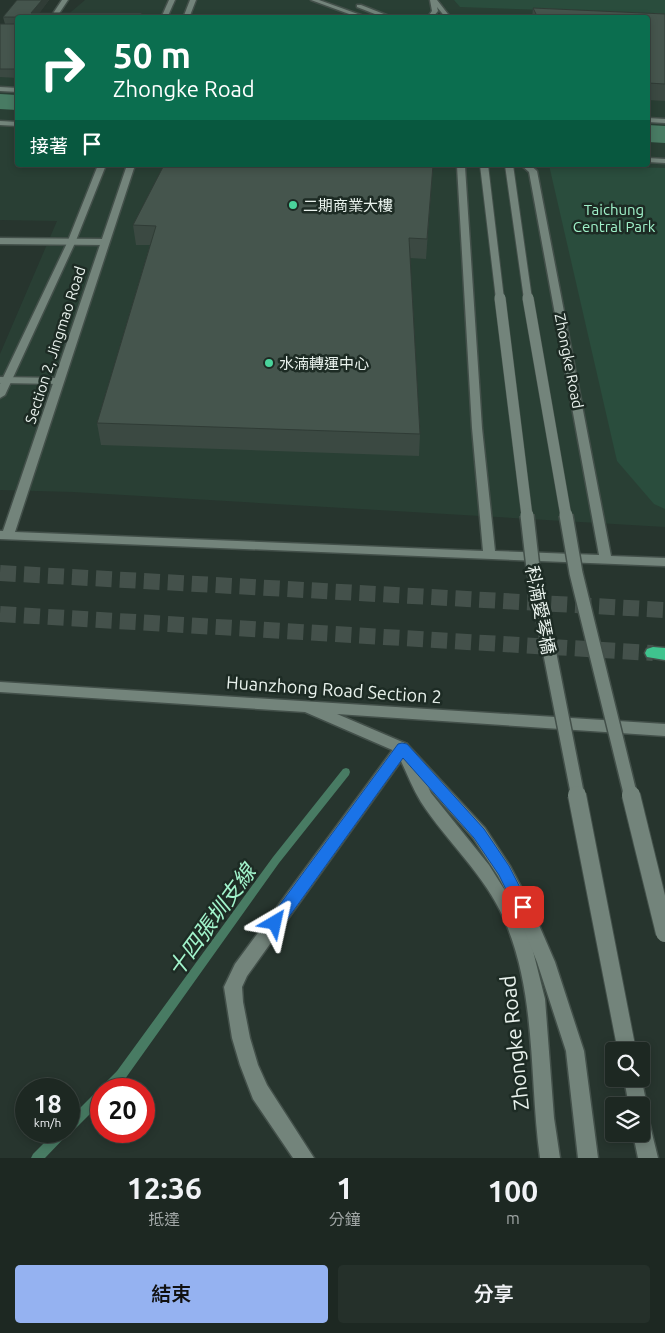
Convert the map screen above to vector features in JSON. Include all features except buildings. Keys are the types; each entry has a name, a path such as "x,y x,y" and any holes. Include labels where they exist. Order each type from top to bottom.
{"street":[{"path":"55,15 65,0"},
{"path":"165,15 172,0"},
{"path":"187,15 193,0"},
{"path":"314,0 358,15"},
{"path":"431,15 435,10 434,1"},
{"path":"434,1 446,15"},
{"path":"348,3 383,15"},
{"path":"0,89 15,90"},
{"path":"650,120 665,121"},
{"path":"0,123 15,124"},
{"path":"650,160 665,161"},
{"name":"Section 2, Jingmao Road","path":"0,394 3,380 71,243 101,167"},
{"name":"Section 2, Jingmao Road","path":"4,535 60,381 130,167"},
{"path":"461,167 477,428 489,555"},
{"name":"科湳愛琴橋","path":"484,167 533,568 625,1042"},
{"path":"510,167 526,289 576,573 665,933"},
{"name":"Zhongke Road","path":"528,167 533,171 606,560"},
{"path":"0,241 105,242"},
{"path":"3,380 60,381"},
{"path":"4,535 665,562"},
{"name":"Huanzhong Road Section 2","path":"0,687 665,730"},
{"path":"299,705 375,735 402,748 479,833 504,871 523,907 546,962 576,1051 588,1154"},
{"path":"304,1158 260,1092 241,1038 233,987 241,970 402,748"},
{"name":"Zhongke Road","path":"402,748 426,797 483,870 510,913 524,947 536,999 544,1118 550,1158"},
{"path":"644,1142 647,1155"}],"shaded area":[{"path":"85,0 665,0 665,527 73,492 0,490 0,354 57,221 0,220 0,31 15,31 15,167 650,167 650,15 67,15"},
{"path":"0,94 15,95 15,110 0,109"},
{"path":"650,125 665,126 665,143 650,142"}],"green space":[{"path":"454,0 665,0 665,14 460,7"},
{"name":"Taichung Central Park","path":"549,167 665,168 665,509 654,504 617,461"}],"waterway":[{"name":"十四張圳支線","path":"118,1078 276,860 346,772"},
{"name":"十四張圳支線","path":"80,1116 90,1106"},
{"name":"十四張圳支線","path":"37,1158 52,1143"}],"tunnel":[{"path":"0,573 665,610"},
{"path":"0,614 653,653"}],"place":[{"name":"二期商業大樓","path":"293,205"},
{"name":"水湳轉運中心","path":"269,363"}],"route":[{"path":"275,923 402,748 479,833 504,871 523,907"}]}
